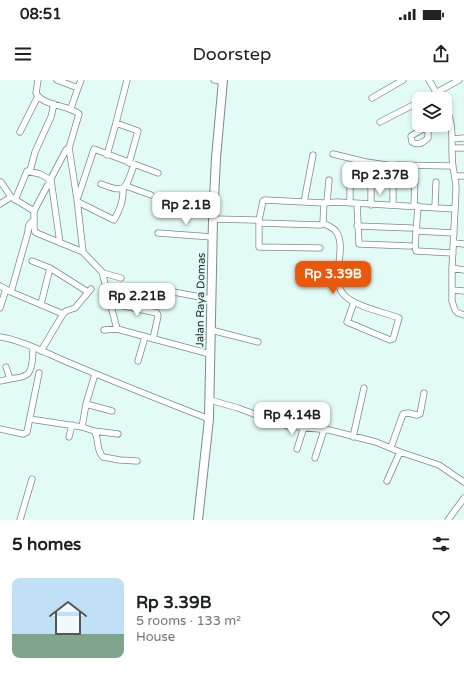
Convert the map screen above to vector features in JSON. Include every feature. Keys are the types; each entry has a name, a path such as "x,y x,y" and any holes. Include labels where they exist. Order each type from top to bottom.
{"highway":[{"name":"Jalan Raya Domas","path":"198,520 209,419 212,237 216,158 223,81"}],"street":[{"path":"38,80 36,93 40,99 71,108 79,114 69,148 83,252"},
{"path":"71,108 81,80"},
{"path":"107,155 127,80"},
{"path":"214,80 223,81"},
{"path":"372,98 403,80"},
{"path":"429,80 435,92"},
{"path":"438,92 459,80"},
{"path":"61,81 78,88"},
{"path":"20,132 38,96"},
{"path":"30,171 34,152 51,116 54,104"},
{"path":"380,122 412,106"},
{"path":"77,201 114,220 124,196 138,131 116,123"},
{"path":"450,132 455,176 452,301 455,310 464,315"},
{"path":"452,139 464,138"},
{"path":"69,148 66,150 34,211 35,232 83,252 103,274 117,329"},
{"path":"453,148 464,148"},
{"path":"77,201 94,149 158,174"},
{"path":"333,154 366,162 394,166 453,166"},
{"path":"304,202 313,155"},
{"path":"0,204 13,199 25,172 30,171 51,180"},
{"path":"455,176 464,176"},
{"path":"415,179 416,206 413,230 417,252 453,253"},
{"path":"51,180 60,243"},
{"path":"323,223 329,180"},
{"path":"393,180 393,205"},
{"path":"1,182 13,199 34,211"},
{"path":"435,207 436,182"},
{"path":"350,183 350,203"},
{"path":"101,184 115,189 125,187 151,195"},
{"path":"371,188 371,204"},
{"path":"320,248 258,246 261,204 266,200 455,209"},
{"path":"357,204 359,244 410,246"},
{"path":"171,209 259,222 321,225 323,223 333,228 340,239 338,278 339,285 344,295 354,302 399,318 393,339 390,340 346,322 354,302"},
{"path":"0,308 8,291 28,232 29,224 34,220"},
{"path":"357,226 454,233"},
{"path":"158,233 212,237"},
{"path":"454,243 464,244"},
{"path":"32,261 50,268 89,291 75,308 66,311 63,314 41,352"},
{"path":"41,304 50,268"},
{"path":"452,268 464,270"},
{"path":"103,274 121,278"},
{"path":"0,286 8,291 63,314"},
{"path":"163,290 211,299"},
{"path":"452,290 464,291"},
{"path":"110,303 157,313 158,316 153,339"},
{"path":"104,330 117,329 210,354"},
{"path":"210,330 258,342"},
{"path":"0,337 9,338 33,347 41,352 209,419"},
{"path":"138,361 145,337"},
{"path":"0,381 29,373 33,360 33,347"},
{"path":"6,367 10,379"},
{"path":"0,429 23,434 27,432 40,373"},
{"path":"82,427 86,404 95,374"},
{"path":"353,437 364,388"},
{"path":"391,447 403,414 420,414 424,392"},
{"path":"210,400 238,408 278,423 365,438 439,465 464,482"},
{"path":"86,404 112,411"},
{"path":"30,419 118,434"},
{"path":"69,437 72,425"},
{"path":"297,449 304,427"},
{"path":"315,458 324,430"},
{"path":"94,431 97,436 98,450 102,457 137,461"},
{"path":"387,481 400,452"},
{"path":"20,520 32,479"},
{"path":"448,520 464,498"}]}
